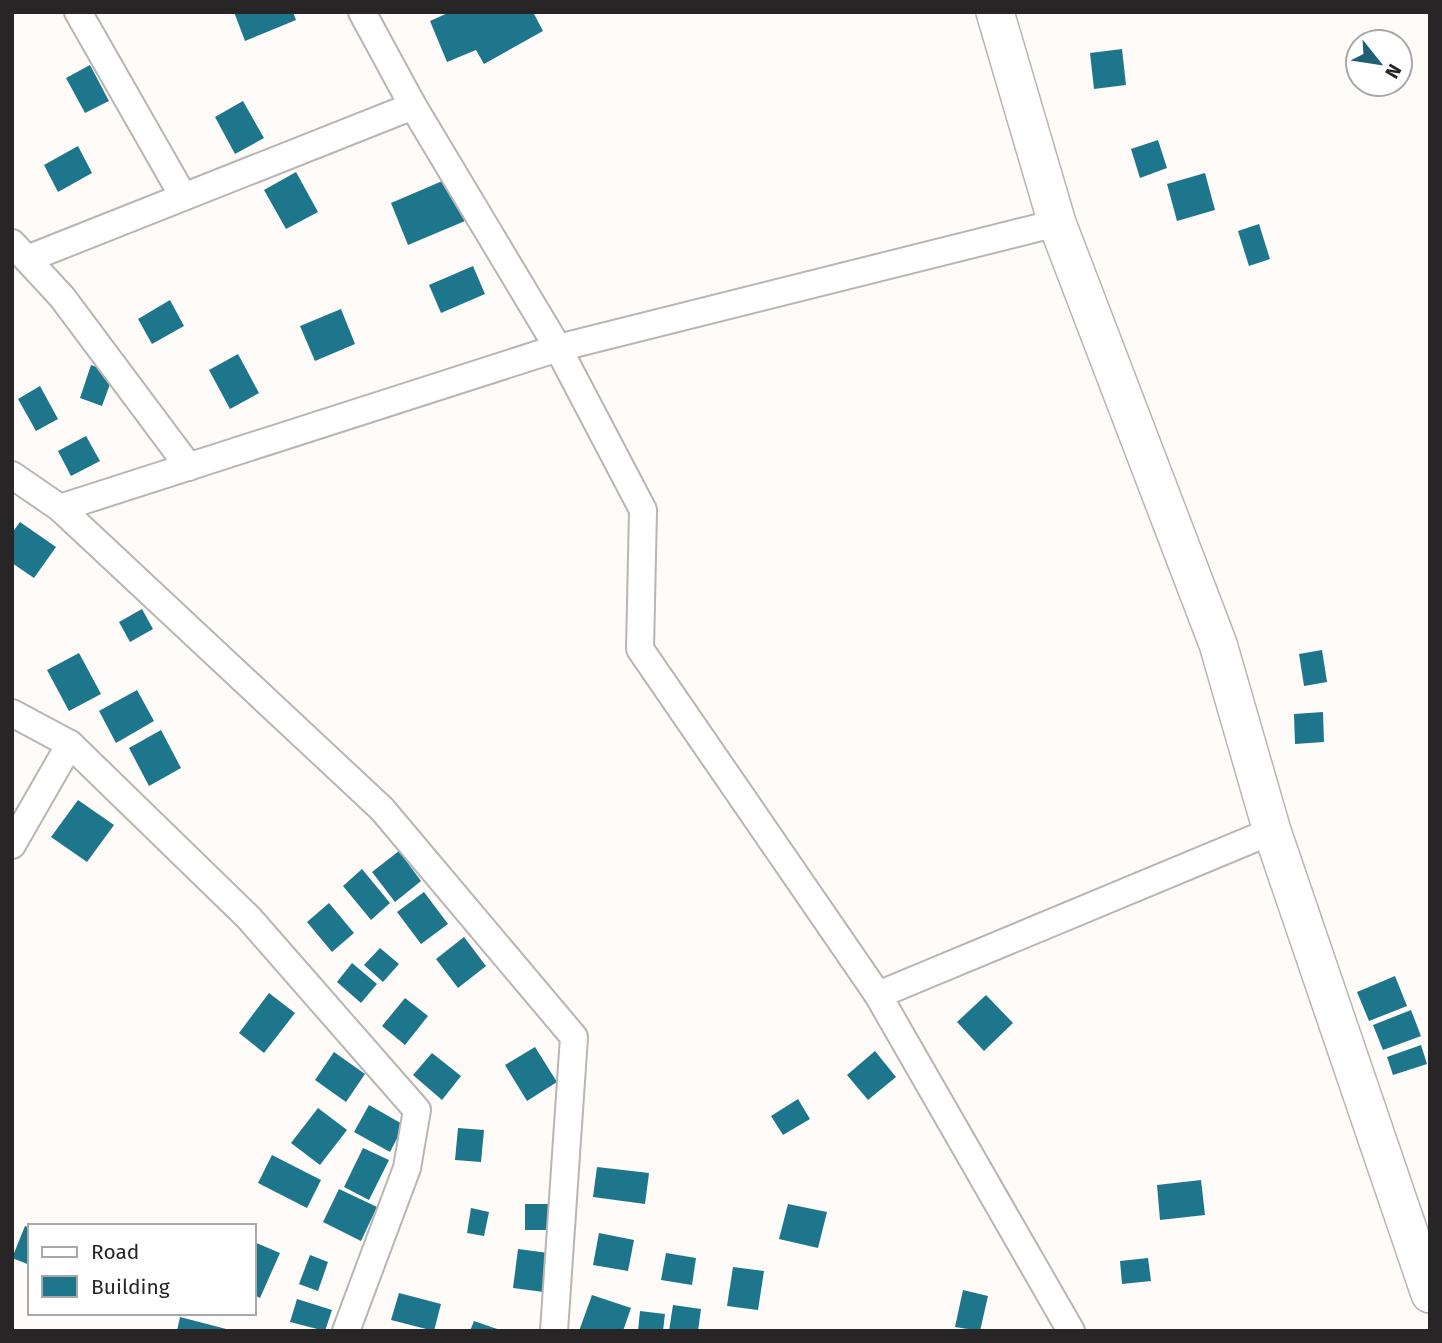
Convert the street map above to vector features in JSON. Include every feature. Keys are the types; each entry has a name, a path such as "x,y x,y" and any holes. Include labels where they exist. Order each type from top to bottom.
{"street":[{"path":"78,12 183,196"},
{"path":"362,12 413,106 558,348 643,510 640,649 878,995 1071,1331"},
{"path":"995,12 1057,223 1218,644 1272,831 1430,1294"},
{"path":"189,467 78,318 20,251 183,196 413,106"},
{"path":"60,508 558,348 1057,223"},
{"path":"12,475 60,508 382,809 574,1037 554,1331"},
{"path":"12,713 70,744 250,918 416,1110 407,1168 346,1331"},
{"path":"12,845 70,744"},
{"path":"878,995 1272,831"}],"building":[{"path":"234,12 293,12 296,20 245,41"},
{"path":"450,12 533,12 543,31 484,64 476,50 447,62 430,21"},
{"path":"1122,49 1126,85 1094,89 1090,53"},
{"path":"90,65 109,101 85,113 66,78"},
{"path":"243,101 264,138 235,154 215,117"},
{"path":"1158,140 1167,168 1140,178 1131,149"},
{"path":"78,146 92,173 58,192 44,165"},
{"path":"296,172 318,212 286,229 264,190"},
{"path":"1205,173 1215,210 1177,221 1167,184"},
{"path":"447,179 465,221 408,245 391,203"},
{"path":"1259,224 1270,259 1249,266 1238,231"},
{"path":"473,266 485,294 441,313 429,285"},
{"path":"170,300 184,326 152,344 138,319"},
{"path":"341,309 355,344 315,361 300,326"},
{"path":"238,354 259,393 230,409 209,370"},
{"path":"91,365 114,373 102,406 80,398"},
{"path":"40,386 58,419 36,431 18,399"},
{"path":"86,436 100,461 71,476 58,451"},
{"path":"20,522 56,547 34,578 12,563 12,533"},
{"path":"142,609 153,629 130,642 119,622"},
{"path":"1322,650 1327,682 1304,686 1299,654"},
{"path":"79,653 101,694 69,711 47,670"},
{"path":"137,690 154,721 116,743 99,711"},
{"path":"1323,712 1324,742 1295,744 1294,714"},
{"path":"161,730 181,768 149,786 129,748"},
{"path":"78,800 114,825 87,862 51,837"},
{"path":"399,851 421,881 395,902 372,872"},
{"path":"362,869 390,903 371,920 343,886"},
{"path":"424,892 448,924 421,944 397,912"},
{"path":"329,903 354,933 332,952 307,922"},
{"path":"464,937 486,966 458,988 436,959"},
{"path":"380,948 399,964 383,982 364,965"},
{"path":"352,963 377,984 361,1003 337,982"},
{"path":"1395,976 1407,1006 1369,1021 1357,992"},
{"path":"269,993 295,1013 264,1053 239,1033"},
{"path":"986,995 1013,1023 984,1051 957,1022"},
{"path":"405,998 428,1016 405,1045 382,1026"},
{"path":"1411,1010 1421,1036 1383,1050 1373,1025"},
{"path":"1421,1045 1427,1064 1393,1075 1387,1057"},
{"path":"535,1047 557,1082 527,1101 505,1065"},
{"path":"875,1051 896,1077 868,1100 847,1075"},
{"path":"334,1052 365,1074 346,1102 315,1080"},
{"path":"432,1053 461,1076 442,1100 413,1075"},
{"path":"798,1099 810,1119 783,1135 771,1116"},
{"path":"369,1105 404,1125 390,1152 354,1132"},
{"path":"318,1108 347,1130 320,1165 291,1143"},
{"path":"458,1128 484,1130 481,1162 455,1160"},
{"path":"363,1148 389,1160 369,1200 344,1187"},
{"path":"272,1155 321,1180 307,1208 258,1183"},
{"path":"597,1167 649,1173 645,1204 593,1197"},
{"path":"1201,1180 1205,1215 1160,1220 1157,1185"},
{"path":"339,1189 377,1207 361,1241 323,1222"},
{"path":"525,1204 549,1204 549,1230 525,1230"},
{"path":"788,1204 827,1212 818,1248 779,1239"},
{"path":"471,1208 489,1212 484,1236 467,1233"},
{"path":"25,1226 28,1227 28,1264 12,1258"},
{"path":"599,1233 634,1240 628,1271 593,1265"},
{"path":"256,1243 280,1253 260,1298 256,1296"},
{"path":"518,1249 556,1254 551,1293 513,1288"},
{"path":"666,1253 696,1258 692,1285 661,1280"},
{"path":"310,1255 328,1262 318,1291 299,1284"},
{"path":"1148,1258 1151,1281 1122,1284 1120,1261"},
{"path":"733,1267 764,1271 758,1310 727,1306"},
{"path":"963,1290 988,1296 980,1331 955,1327"},
{"path":"399,1293 441,1304 434,1331 391,1320"},
{"path":"592,1295 631,1308 623,1331 579,1331"},
{"path":"297,1299 332,1310 325,1331 290,1322"},
{"path":"673,1305 701,1309 698,1331 669,1331"},
{"path":"640,1311 665,1314 663,1331 638,1331"},
{"path":"180,1317 230,1330 230,1331 177,1331"},
{"path":"474,1321 500,1330 500,1331 470,1331"}]}
